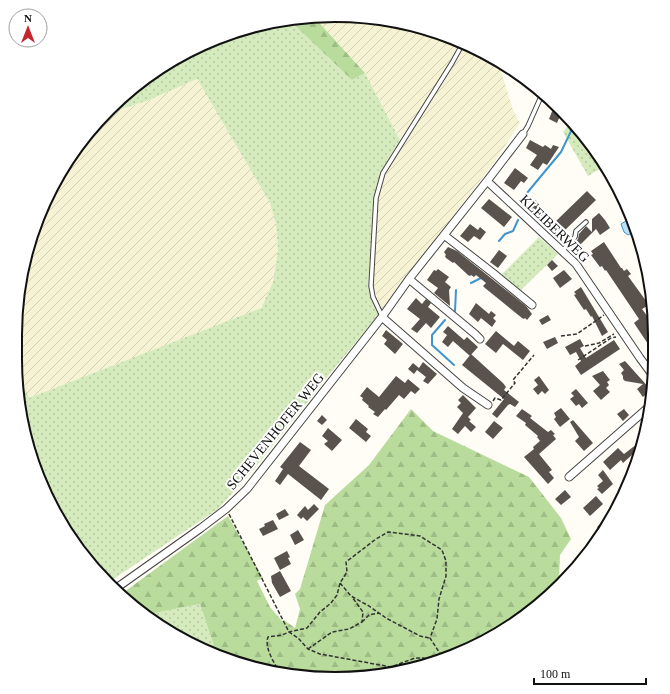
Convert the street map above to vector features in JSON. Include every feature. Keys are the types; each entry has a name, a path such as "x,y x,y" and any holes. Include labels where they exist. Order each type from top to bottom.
{"street":[{"name":"SCHEVENHOFER WEG","path":"120,585 238,499 259,475 382,317 409,279 523,134"},
{"name":"KLEIBERWEG","path":"487,181 576,264 648,368"},
{"path":"444,235 532,305"},
{"path":"409,279 475,334 480,340"},
{"path":"382,317 463,388 488,405"},
{"path":"569,477 643,412"}],"lane":[{"path":"382,317 371,286 376,198 383,174 460,48"},
{"name":"SCHEVENHOFER WEG","path":"523,134 540,99"},
{"path":"562,251 575,237 576,231 586,222"}],"path":[{"path":"561,336 577,334 608,312"},
{"path":"585,346 599,343 611,335 623,333"},
{"path":"578,360 611,338 623,333"},
{"path":"488,405 495,398 501,400 515,383 513,380 534,355"},
{"path":"226,509 289,632 298,638 308,649 315,653 390,667"},
{"path":"277,666 272,657 267,639 270,636 282,635 307,628 337,595 340,583 347,572 346,562 388,532 420,536 442,550 446,561 446,576 439,599 437,619 430,638"},
{"path":"340,583 363,612 362,622"},
{"path":"351,596 420,636 430,638 440,653"},
{"path":"308,649 332,632 349,629 362,622 369,615 379,613"},
{"path":"392,667 415,658 425,658"}],"shaded area":[{"path":"319,23 355,23 396,28 436,39 457,47 440,80 400,140 365,73"},
{"path":"463,49 501,70 513,110 520,123 495,161 381,310 373,284 379,195 388,168"},
{"path":"197,79 270,203 276,224 278,250 273,282 260,309 29,398 23,379 23,315 28,274 46,215 64,178 87,144 100,129 118,110 149,100"}],"green space":[{"path":"319,23 365,73 352,80 294,25"},
{"path":"294,25 352,80 365,73 400,140 382,170 374,198 368,286 371,297 379,314 255,468 218,509 113,579 87,550 64,516 54,497 39,460 33,440 28,420 23,384 29,398 261,308 273,282 278,250 276,224 270,203 197,79 149,100 118,110 144,87 161,75 197,54 234,39 254,33"},
{"path":"567,126 583,144 600,169 588,176 563,132"},
{"path":"539,237 558,254 520,291 500,276"},
{"path":"411,409 433,431 529,477 561,518 571,539 560,555 559,577 526,607 509,619 492,630 455,648 396,666 335,672 274,666 215,648 200,604 153,613 126,591 228,516 263,578 257,581 270,607 282,621 284,620 295,628 300,609 295,594 300,589 325,505 369,465"},
{"path":"200,604 215,648 178,630 153,613"}],"water":[{"path":"626,221 631,234 628,235 624,232 621,224"}],"building":[{"path":"552,111 559,118 557,123 549,119"},
{"path":"530,140 543,147 545,145 551,149 553,145 559,147 547,165 543,163 545,160 538,170 530,165 537,155 526,148"},
{"path":"515,168 528,178 524,183 521,181 514,190 504,183"},
{"path":"587,191 596,200 564,231 555,222"},
{"path":"489,199 512,217 504,227 481,208"},
{"path":"535,200 557,224 552,228 529,205"},
{"path":"599,213 610,228 600,235 596,229 576,249 572,245 578,239 579,234 586,226 592,232 592,219"},
{"path":"470,224 478,230 480,227 486,232 480,240 474,236 468,242 460,236"},
{"path":"604,242 621,268 624,271 627,269 631,274 628,276 646,300 646,307 642,309 647,316 648,344 634,323 639,319 606,270 605,271 602,266 600,267 591,255 593,254 591,251"},
{"path":"448,247 457,251 526,306 532,314 527,320 522,318 485,288 483,286 486,283 476,275 474,277 468,275 454,262 453,263 446,258 444,252"},
{"path":"499,250 507,256 498,268 490,262"},
{"path":"552,260 558,266 552,271 547,265"},
{"path":"438,269 449,277 445,282 451,287 449,290 450,306 434,293 438,288 427,280 434,270 436,271"},
{"path":"564,270 572,279 560,288 553,278"},
{"path":"581,287 608,332 602,336 592,316 591,317 586,309 584,310 574,295 576,294 574,292"},
{"path":"416,298 422,304 426,299 431,303 428,307 440,317 431,328 426,323 417,333 411,329 420,319 407,309"},
{"path":"476,303 489,314 491,311 496,315 493,318 496,321 492,327 481,318 478,322 469,314"},
{"path":"548,315 551,320 542,325 539,320"},
{"path":"448,326 464,340 467,337 478,347 470,356 453,341 448,347 442,342 447,335 443,332"},
{"path":"386,330 403,344 395,354 384,344 387,340 382,336"},
{"path":"496,331 514,346 518,341 530,351 523,360 503,344 496,353 485,344"},
{"path":"555,337 558,343 547,349 543,342"},
{"path":"580,339 584,346 580,348 586,358 614,340 620,349 581,375 575,366 581,361 576,352 570,355 565,347"},
{"path":"471,354 503,383 506,387 504,390 519,402 515,407 510,404 508,405 497,418 492,414 504,399 462,365"},
{"path":"625,361 646,385 645,395 643,397 637,389 643,384 625,381 621,373 624,370 619,364"},
{"path":"423,362 437,374 428,384 423,381 426,377 417,370 414,374 408,369 413,363 419,368"},
{"path":"603,371 610,380 607,382 609,385 606,388 610,392 601,400 593,391 600,385 592,376"},
{"path":"396,376 405,383 408,379 420,389 415,394 411,391 404,399 399,395 378,417 373,414 375,412 368,407 369,406 360,396 367,387 379,397"},
{"path":"539,376 549,390 545,394 542,391 538,395 533,389 538,385 534,380"},
{"path":"576,389 588,403 582,408 579,404 576,406 570,399 574,396 571,393"},
{"path":"463,395 476,408 468,417 471,420 469,421 476,427 471,432 465,426 458,434 452,429 463,413 457,407 461,403 458,400"},
{"path":"561,408 570,419 560,427 554,419 556,417 554,413"},
{"path":"522,409 532,416 530,418 548,432 551,430 555,434 553,435 556,439 539,454 552,470 549,472 554,478 548,484 524,457 534,449 533,447 540,441 537,437 538,436 525,425 526,423 516,416"},
{"path":"624,409 629,415 623,421 617,414"},
{"path":"322,415 327,420 322,425 317,421"},
{"path":"356,419 368,429 366,432 371,436 366,442 349,428"},
{"path":"573,420 593,443 584,451 575,441 579,437 570,422"},
{"path":"494,421 503,428 493,439 485,432"},
{"path":"328,428 342,440 332,451 324,444 328,441 322,436"},
{"path":"300,442 311,450 299,466 329,489 321,500 288,474 280,485 275,481 283,469 280,467"},
{"path":"635,445 633,454 623,463 621,460 610,470 603,462 618,448 624,454"},
{"path":"603,470 613,484 602,494 597,489 599,488 597,486 603,481 598,475"},
{"path":"565,490 571,497 561,505 555,499"},
{"path":"596,496 603,504 590,516 583,508"},
{"path":"314,504 319,509 307,521 303,517 301,519 297,515 305,506 308,510"},
{"path":"285,509 289,515 279,520 276,514"},
{"path":"273,520 278,529 263,536 259,529 265,526 264,524"},
{"path":"298,530 304,540 295,545 290,535"},
{"path":"287,551 291,564 280,570 274,558"},
{"path":"280,571 291,591 280,597 272,583 271,576"}],"waterway":[{"path":"522,199 561,152 571,131"},
{"path":"499,241 505,234 513,231 518,220"},
{"path":"471,283 481,277"},
{"path":"455,311 456,290"},
{"path":"445,320 432,335 432,345 454,365"}]}
